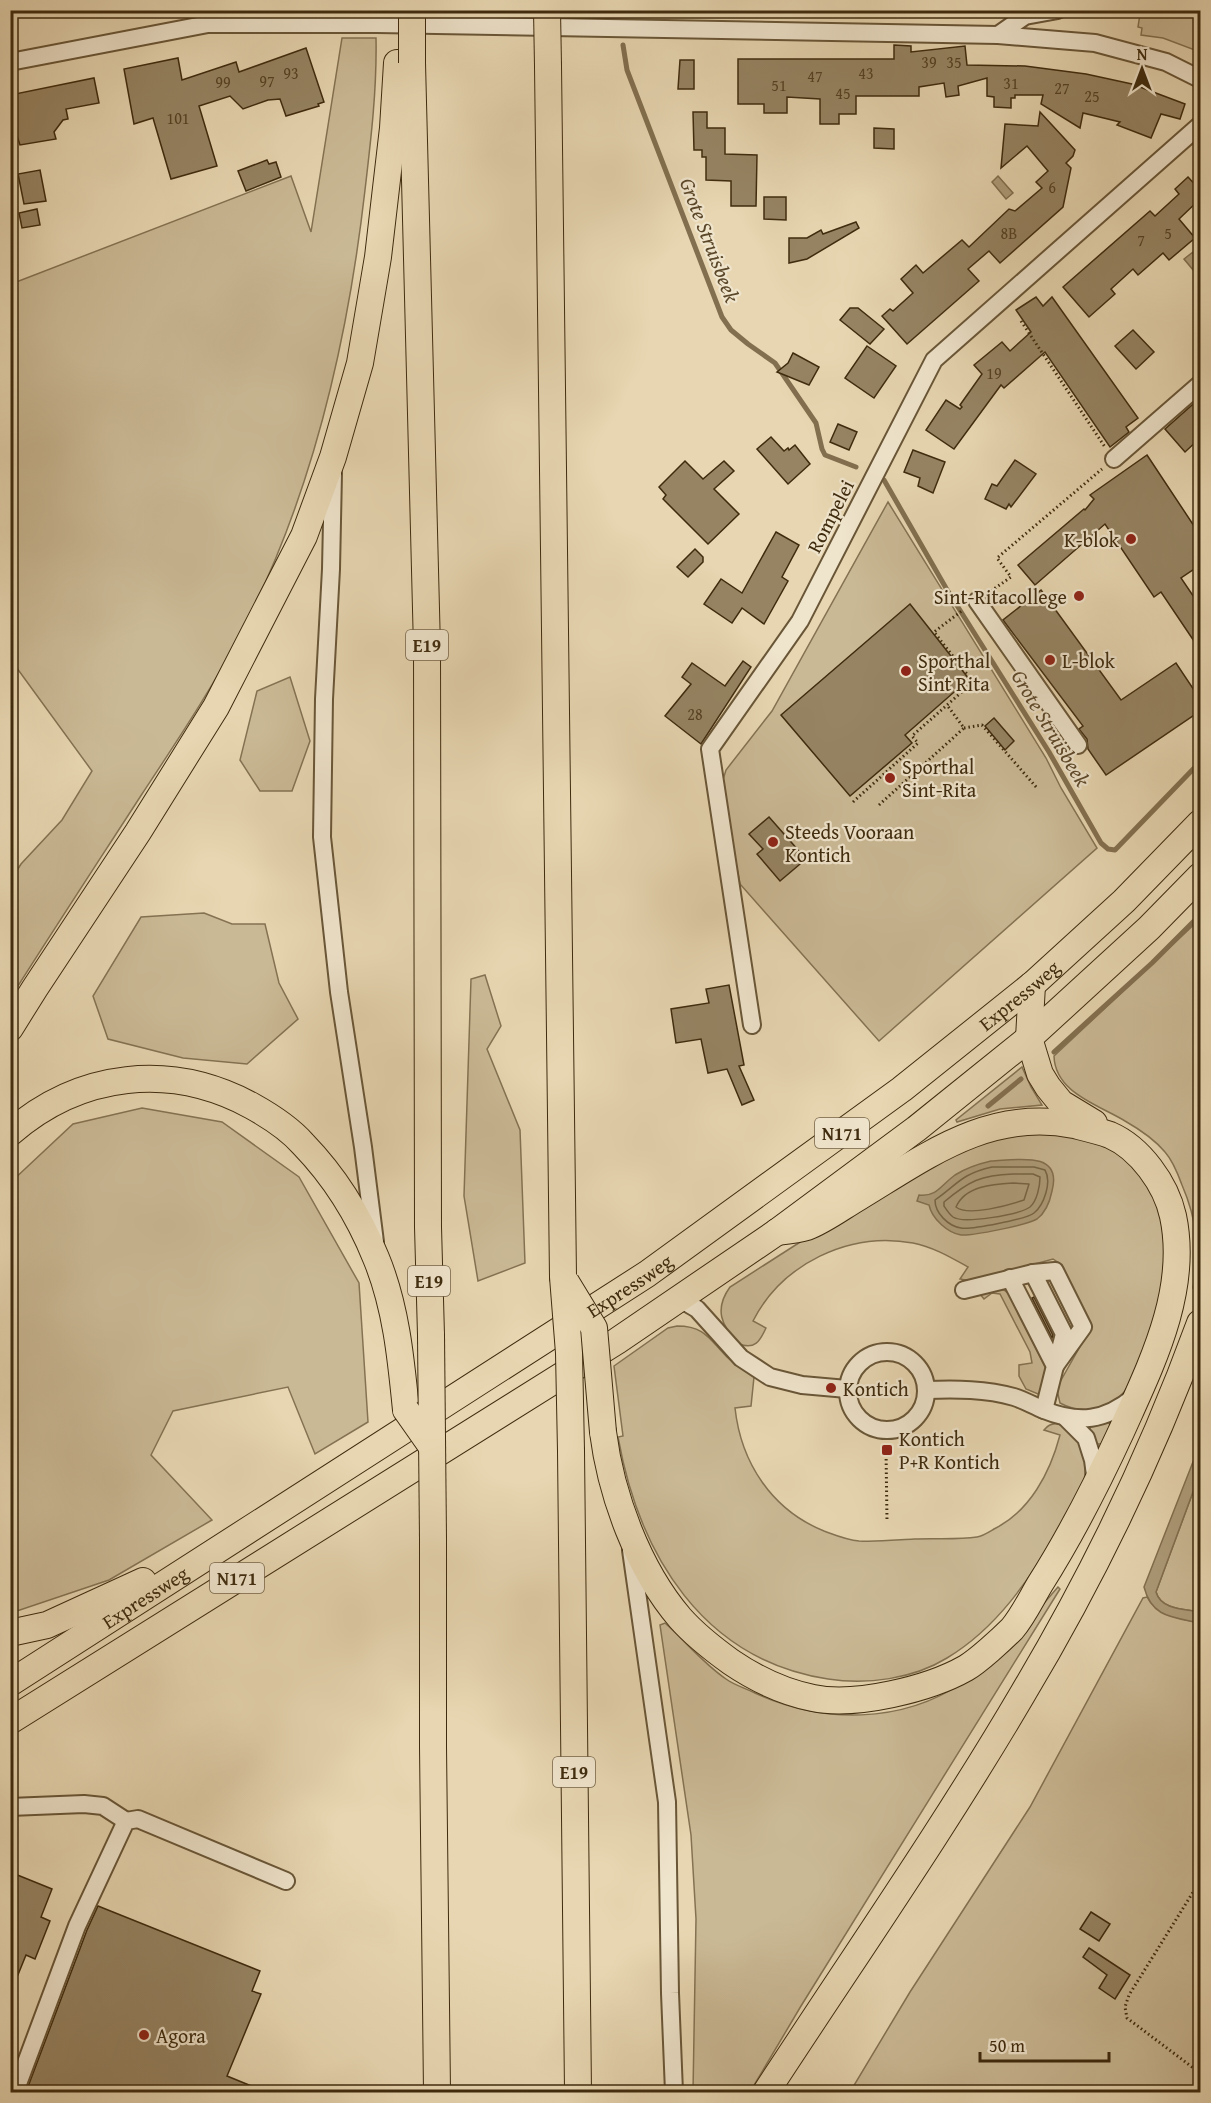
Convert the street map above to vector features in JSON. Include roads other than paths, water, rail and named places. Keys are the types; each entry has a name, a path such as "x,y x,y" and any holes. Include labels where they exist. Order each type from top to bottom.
{"highway":[{"path":"10,1028 138,832 216,707 304,536 333,457 360,363 378,257 393,128 405,63 399,10"},
{"name":"E19","path":"412,10 405,63 427,648 428,1216 437,2092"},
{"name":"E19","path":"547,10 563,1277 571,1451 578,2092"},
{"name":"Expressweg","path":"10,1683 647,1274 902,1089 1032,985 1124,901 1200,823"},
{"name":"Expressweg","path":"10,1721 617,1341 777,1232 916,1129 1029,1038 1149,928 1200,876"},
{"path":"1032,985 1029,1038 1040,1074 1061,1103 1096,1124 1107,1134"},
{"path":"10,1133 27,1119 58,1100 94,1086 132,1079 158,1078 209,1087 234,1097 270,1117 302,1142 333,1178 359,1222 377,1260 389,1300 401,1354 406,1410 432,1447"},
{"path":"563,1277 594,1328 603,1432 614,1490 628,1529 655,1583 680,1618 709,1646 747,1672 773,1686 816,1699 869,1699 923,1686 967,1667 1013,1627 1059,1554 1096,1485 1137,1395 1168,1317 1174,1287 1175,1227 1167,1199 1155,1176 1136,1153 1121,1141 1107,1134 1074,1125 1044,1122 1015,1123 986,1129 942,1147 809,1226 777,1232"},
{"path":"647,1274 680,1299"},
{"path":"766,2092 981,1763 1055,1637 1135,1479 1200,1323"},
{"path":"10,1634 47,1625 122,1592 188,1557 238,1536"}],"street":[{"path":"998,35 1025,16 1058,10"},
{"path":"10,62 208,24 389,24 998,35 1095,43 1166,62 1200,79"},
{"name":"Rompelei","path":"752,1025 710,749 800,621 934,360 1200,125"},
{"path":"1114,459 1200,384"},
{"path":"333,457 331,569 324,699 322,837 339,992 363,1147 377,1260"},
{"path":"971,605 1078,745"},
{"path":"964,1290 1033,1273 1064,1334 1044,1410"},
{"path":"1010,1278 1055,1366"},
{"path":"680,1299 697,1309 741,1358 770,1377 802,1385 847,1389"},
{"path":"887,1351 901,1354 913,1361 923,1374 927,1390 922,1410 913,1421 901,1428 887,1431 875,1430 863,1423 855,1416 848,1403 847,1389 855,1367 868,1356 887,1351"},
{"path":"927,1390 966,1389 1015,1397 1066,1418 1104,1416 1120,1408 1137,1395"},
{"path":"1066,1418 1086,1438 1093,1460 1096,1485"},
{"path":"628,1529 667,1802 674,2092"},
{"path":"10,1807 84,1803 103,1806 126,1821 138,1819 286,1881"},
{"path":"15,2092 77,1926 126,1821"}],"water":[{"path":"998,176 1013,193 1006,199 992,182"},
{"path":"1193,252 1200,261 1199,277 1184,259"},
{"path":"1035,1160 1051,1169 1054,1178 1051,1195 1045,1210 1037,1219 999,1230 961,1235 941,1224 933,1215 929,1205 917,1201 919,1195 935,1192 959,1173 972,1166 991,1161"},
{"path":"1200,1444 1200,1473 1156,1592 1159,1598 1168,1605 1200,1612 1200,1623 1173,1617 1158,1610 1152,1605 1144,1587"}],"waterway":[{"name":"Grote Struisbeek","path":"623,45 627,70 722,317 731,330 775,363 816,423 825,455 856,467"},
{"name":"Grote Struisbeek","path":"884,480 946,588 1049,752 1101,843 1108,849 1115,850 1200,762"},
{"path":"1054,1052 1152,963 1200,915"},
{"path":"988,1106 1021,1079"}],"place":[{"name":"K-blok","path":"1131,539"},
{"name":"Sint-Ritacollege","path":"1079,596"},
{"name":"L-blok","path":"1050,660"},
{"name":"Sporthal Sint Rita","path":"906,671"},
{"name":"Sporthal Sint-Rita","path":"890,778"},
{"name":"Steeds Vooraan Kontich","path":"773,842"},
{"name":"Kontich","path":"831,1388"},
{"name":"Kontich P+R Kontich","path":"887,1450"},
{"name":"Agora","path":"144,2035"}]}
